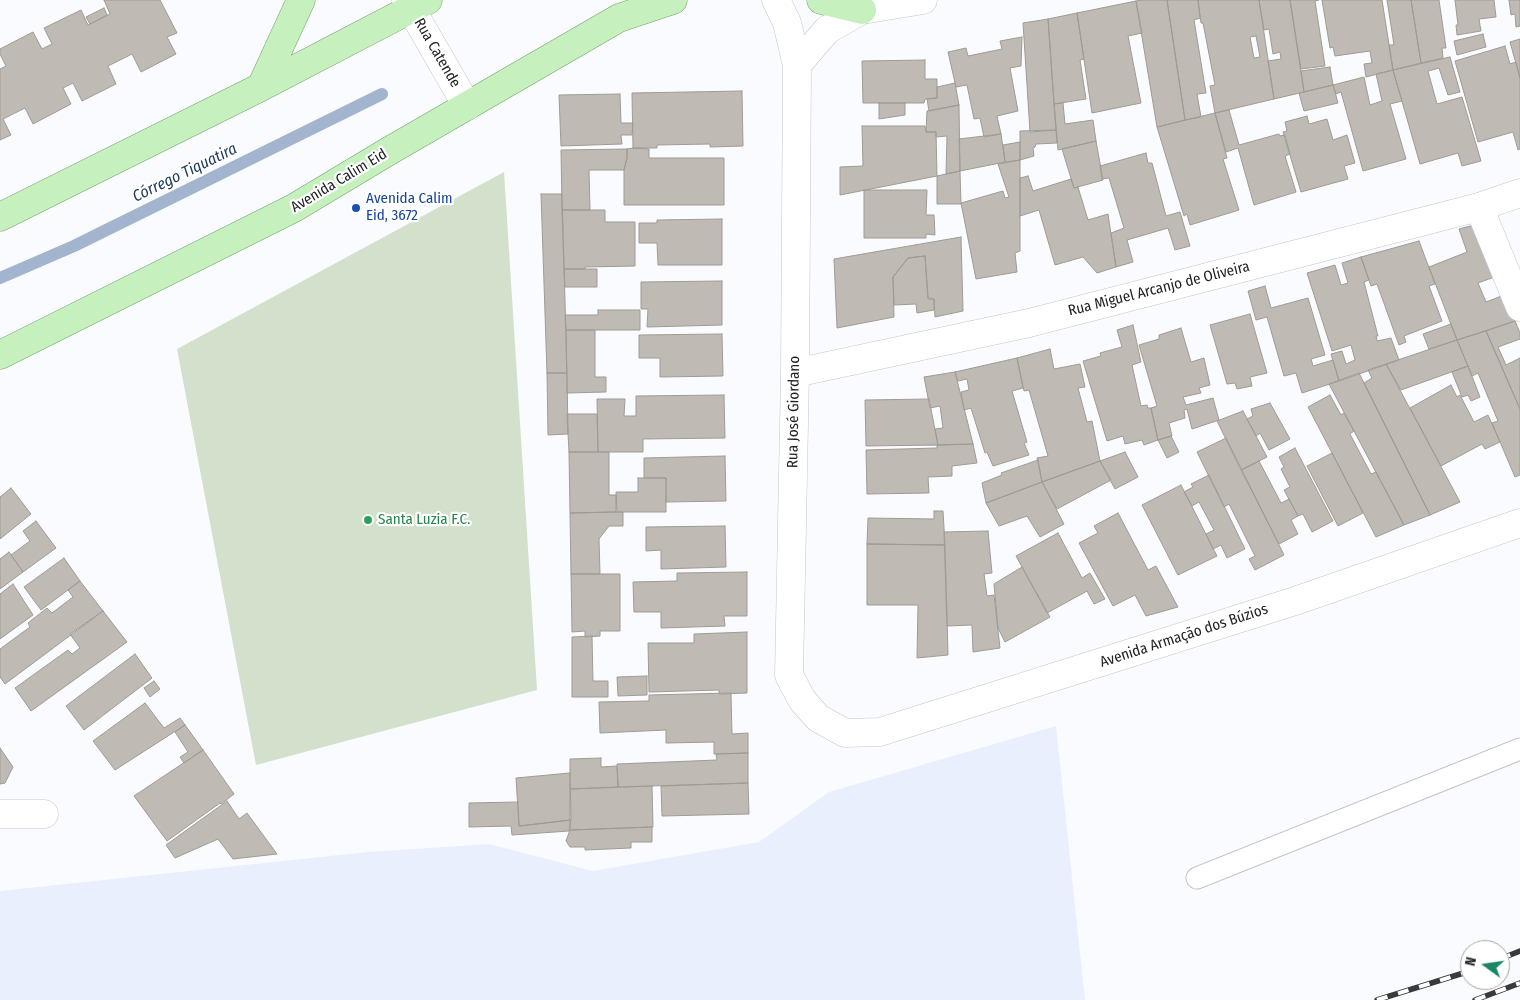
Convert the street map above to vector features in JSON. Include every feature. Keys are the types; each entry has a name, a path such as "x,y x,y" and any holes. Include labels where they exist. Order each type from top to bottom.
{"main road":[{"path":"261,88 301,0"},
{"name":"Avenida Calim Eid","path":"0,355 294,208 389,151 462,96 619,18 673,0"},
{"path":"821,0 862,10"},
{"path":"0,217 261,88 415,3"}],"street":[{"name":"Rua José Giordano","path":"776,0 788,23 797,65 795,373 789,675 802,700 818,718 845,733"},
{"path":"797,65 827,30 862,10 923,0"},
{"name":"Rua Catende","path":"415,3 428,39 462,96"},
{"name":"Rua Miguel Arcanjo de Oliveira","path":"795,373 1029,323 1480,207 1520,193"},
{"path":"1480,207 1520,306"},
{"name":"Avenida Armação dos Búzios","path":"845,733 880,732 1296,601 1520,523"},
{"path":"0,814 44,814"}],"lane":[{"path":"1198,878 1520,749"}],"shaded area":[{"path":"1056,726 1085,1000 0,1000 0,891 368,852 489,844 593,871 759,842 829,792"}],"green space":[{"name":"Santa Luzia F.C.","path":"504,172 537,690 256,765 177,349"}],"building":[{"path":"104,0 160,0 177,33 167,37 176,54 141,72 132,54 108,66 116,84 82,101 73,83 63,88 71,104 33,124 25,108 3,119 11,135 0,140 0,69 6,66 0,54 0,49 33,32 42,49 52,44 44,28 81,10 88,25 110,14"},
{"path":"1167,0 1185,120 1157,127 1136,1"},
{"path":"1167,0 1198,0 1200,18 1194,20 1206,93 1197,94 1201,117 1185,120"},
{"path":"1198,0 1259,0 1274,99 1215,113 1210,86 1215,85 1203,23 1201,23","holes":["1256,36 1260,57 1254,58 1250,37"]},
{"path":"1259,0 1290,0 1304,92 1274,99 1268,61 1281,59 1280,52 1273,54 1269,29 1264,30"},
{"path":"1290,0 1319,0 1315,1 1325,66 1301,69"},
{"path":"1322,0 1382,0 1393,70 1366,77 1364,64 1372,63 1370,51 1335,56 1333,47 1330,48"},
{"path":"1387,0 1411,0 1421,63 1393,70 1389,45 1394,45"},
{"path":"1411,0 1439,0 1446,48 1442,48 1443,58 1421,63"},
{"path":"1455,0 1494,0 1496,17 1479,19 1481,31 1457,35 1456,25 1458,25"},
{"path":"1509,0 1520,0 1520,26 1516,27 1515,14 1511,15"},
{"path":"1136,1 1142,33 1128,36 1141,103 1092,113 1077,13"},
{"path":"104,8 107,15 90,24 86,17"},
{"path":"1077,13 1084,59 1080,60 1086,99 1054,104 1048,19"},
{"path":"1048,19 1056,130 1030,132 1023,23"},
{"path":"1483,34 1486,47 1457,55 1454,41"},
{"path":"1022,37 1021,66 1010,68 1018,111 997,116 1001,134 984,137 980,118 974,119 967,85 956,87 948,52 966,48 968,56 1002,49 1000,41"},
{"path":"1520,39 1520,78 1510,42"},
{"path":"1505,46 1510,64 1516,62 1520,78 1520,149 1518,150 1513,132 1478,142 1455,61"},
{"path":"1450,57 1460,92 1448,95 1439,68 1428,71 1437,104 1462,97 1481,161 1462,166 1458,153 1420,164 1393,70"},
{"path":"925,60 925,79 937,79 937,98 925,99 924,103 863,103 862,61"},
{"path":"1330,67 1333,85 1304,92 1301,71"},
{"path":"1393,70 1402,101 1390,104 1406,159 1363,171 1341,92 1336,94 1333,85 1364,77 1370,105 1382,101 1376,74"},
{"path":"955,83 959,105 929,111 927,99 937,98 937,87"},
{"path":"1333,85 1338,103 1304,111 1299,93"},
{"path":"742,91 743,146 710,147 710,144 657,145 657,148 633,148 632,93"},
{"path":"620,94 621,123 633,123 632,135 621,135 622,144 561,146 559,95"},
{"path":"879,103 905,103 905,115 879,119"},
{"path":"1063,103 1065,124 1093,120 1096,141 1058,150 1054,104"},
{"path":"959,105 960,171 946,174 947,136 936,137 936,132 926,132 927,111"},
{"path":"1229,110 1239,145 1279,134 1280,136 1285,135 1290,154 1285,156 1296,192 1254,205 1238,148 1226,152 1215,113"},
{"path":"1215,113 1227,158 1223,159 1239,210 1190,225 1187,214 1184,216 1157,127"},
{"path":"1307,116 1309,124 1327,119 1333,140 1347,135 1355,163 1344,166 1348,179 1301,192 1283,132 1287,131 1285,122"},
{"path":"862,126 925,126 926,132 936,132 937,176 840,195 840,167 863,166"},
{"path":"1056,130 1057,143 1036,144 1033,148 1034,156 1020,160 1020,131"},
{"path":"1001,134 1005,162 960,171 959,139"},
{"path":"1096,141 1103,180 1074,188 1062,149"},
{"path":"1020,142 1020,160 1005,162 1003,145"},
{"path":"627,149 649,149 649,158 724,158 724,205 624,205 624,170"},
{"path":"627,149 624,170 589,170 590,210 562,210 561,150"},
{"path":"1146,153 1148,163 1152,163 1166,216 1180,212 1190,246 1175,250 1168,228 1127,240 1133,262 1116,267 1111,233 1124,228 1109,178 1102,179 1100,166"},
{"path":"1020,160 1020,251 1015,253 1017,272 976,279 961,203 1003,191 1005,198 1009,197 998,164"},
{"path":"960,171 961,204 937,204 937,176"},
{"path":"1028,176 1033,191 1071,179 1074,188 1078,187 1088,220 1108,214 1116,267 1097,273 1083,257 1055,265 1039,210 1020,216 1020,178"},
{"path":"864,190 927,190 926,215 934,215 935,235 926,234 926,238 864,238"},
{"path":"541,194 562,194 567,373 547,373"},
{"path":"562,210 605,210 605,222 635,222 635,266 564,269"},
{"path":"722,219 722,265 658,265 657,243 639,243 639,223 657,223 657,220"},
{"path":"1478,224 1497,276 1478,283 1486,302 1504,295 1515,321 1457,340 1429,267 1467,252 1459,229"},
{"path":"961,237 963,311 935,317 934,299 928,298 925,256 908,258 893,277 894,317 837,328 834,259"},
{"path":"1419,241 1435,284 1429,286 1442,321 1404,336 1406,342 1399,345 1377,284 1371,286 1361,257"},
{"path":"925,256 928,299 934,299 934,310 917,313 916,304 894,305 893,277 908,258"},
{"path":"1361,257 1369,280 1364,282 1378,336 1376,336 1377,341 1391,338 1399,360 1339,381 1331,354 1342,351 1346,364 1355,360 1351,345 1332,351 1307,273 1335,265 1341,285 1348,283 1342,263"},
{"path":"564,269 597,269 597,287 565,287"},
{"path":"722,281 722,325 647,327 648,309 641,309 641,282"},
{"path":"1265,286 1271,308 1308,298 1325,355 1311,359 1313,366 1333,360 1339,381 1302,393 1296,373 1284,376 1267,317 1256,320 1248,291"},
{"path":"598,310 640,310 640,330 566,330 565,315 598,315"},
{"path":"1250,314 1267,373 1250,377 1252,386 1237,389 1235,383 1227,384 1210,325"},
{"path":"1515,321 1520,333 1520,339 1498,347 1506,365 1520,358 1520,409 1486,331"},
{"path":"1451,324 1457,340 1429,349 1423,334"},
{"path":"1133,325 1141,362 1132,365 1141,406 1147,405 1148,408 1151,408 1158,440 1144,445 1142,440 1125,444 1123,436 1107,441 1083,361 1101,356 1100,353 1122,347 1117,330"},
{"path":"1181,328 1191,362 1204,358 1210,385 1199,388 1201,393 1183,397 1186,405 1213,398 1219,420 1192,429 1187,409 1184,410 1185,418 1169,423 1172,436 1158,440 1151,408 1157,406 1139,345 1159,339 1159,335"},
{"path":"566,330 595,330 595,377 606,377 606,392 567,393"},
{"path":"1486,331 1520,409 1520,475 1515,477 1492,423 1498,421 1478,373 1472,376 1457,340"},
{"path":"722,334 723,376 660,377 660,358 639,358 639,335"},
{"path":"1457,340 1468,366 1401,390 1386,364"},
{"path":"1050,349 1054,369 1080,364 1085,387 1078,388 1087,422 1092,421 1100,461 1042,482 1037,458 1048,456 1029,390 1024,391 1017,358"},
{"path":"1017,358 1023,388 1012,391 1027,442 1024,443 1029,455 993,466 987,452 985,453 971,408 964,410 961,392 969,390 967,379 958,381 955,372"},
{"path":"1386,364 1460,502 1430,515 1364,383 1372,378 1368,370"},
{"path":"1468,366 1480,397 1471,401 1468,395 1462,397 1452,372"},
{"path":"955,372 973,444 938,445 935,429 943,428 940,406 930,408 924,377"},
{"path":"547,373 567,373 568,434 548,435"},
{"path":"1359,373 1430,515 1404,525 1329,384"},
{"path":"1451,385 1457,397 1460,395 1474,422 1488,415 1500,442 1485,449 1482,444 1441,466 1410,408"},
{"path":"724,395 725,438 643,439 643,452 598,452 597,399 625,399 624,416 636,416 636,396"},
{"path":"1330,395 1341,415 1344,413 1354,431 1350,434 1371,474 1376,472 1404,525 1376,537 1308,407"},
{"path":"929,399 938,445 866,446 865,400"},
{"path":"1270,403 1290,439 1269,450 1260,433 1256,436 1247,419 1253,416 1251,409"},
{"path":"1243,411 1267,457 1241,470 1217,421"},
{"path":"567,414 597,414 598,452 569,452"},
{"path":"1171,436 1179,452 1167,458 1158,440"},
{"path":"1226,438 1284,555 1255,570 1249,559 1255,556 1229,504 1224,507 1197,452"},
{"path":"973,444 977,463 952,466 952,476 928,477 929,493 867,494 866,450 937,448 937,445"},
{"path":"1295,448 1333,521 1312,532 1303,514 1298,516 1284,490 1290,487 1281,469 1284,467 1279,457"},
{"path":"569,452 609,452 609,495 616,495 616,512 570,513"},
{"path":"1125,452 1138,477 1115,489 1100,461"},
{"path":"1332,453 1363,513 1338,526 1307,466"},
{"path":"725,456 726,501 666,502 666,478 644,478 644,458"},
{"path":"1038,460 1042,482 986,503 982,483 1002,475 1001,473"},
{"path":"1100,461 1111,480 1057,509 1042,482"},
{"path":"1259,461 1281,503 1289,499 1298,516 1291,520 1298,534 1279,544 1241,470"},
{"path":"1209,475 1245,549 1227,558 1221,545 1213,549 1206,534 1214,530 1199,502 1192,506 1184,492 1193,487 1191,484"},
{"path":"638,478 666,478 666,512 617,512 616,492 638,492"},
{"path":"1042,482 1064,524 1040,537 1027,516 999,526 986,503"},
{"path":"1181,485 1217,556 1178,575 1142,505"},
{"path":"11,488 31,514 0,539 0,497"},
{"path":"934,511 943,511 945,545 867,544 868,518 934,519"},
{"path":"623,512 623,526 609,526 599,539 600,574 571,574 570,513"},
{"path":"1118,513 1148,570 1156,566 1178,607 1146,616 1135,595 1113,606 1079,543 1098,533 1094,526"},
{"path":"36,521 56,548 23,572 11,555 30,541 23,531"},
{"path":"725,526 726,567 661,569 661,550 646,551 646,527"},
{"path":"988,531 992,573 984,574 987,596 994,595 1000,648 973,652 972,625 947,626 944,532"},
{"path":"1058,533 1082,578 1090,573 1105,599 1094,604 1087,591 1047,613 1016,556"},
{"path":"867,544 945,545 948,655 917,658 918,605 867,605"},
{"path":"9,552 23,572 0,589 0,559"},
{"path":"64,558 80,581 41,610 24,587"},
{"path":"1022,567 1050,617 1005,642 998,628 994,584"},
{"path":"747,572 747,616 724,616 725,626 661,628 661,612 634,612 633,582 677,581 677,573"},
{"path":"571,574 620,574 620,631 600,631 600,636 585,637 585,631 572,632"},
{"path":"80,581 103,611 5,684 0,677 0,649 30,627 28,623 47,608 52,613 73,597 68,590"},
{"path":"13,584 33,615 0,639 0,594"},
{"path":"103,611 127,642 31,711 15,688 68,650 72,654 80,648 70,634"},
{"path":"747,632 747,693 719,694 719,690 649,692 648,643 694,643 694,634"},
{"path":"592,636 593,681 608,681 608,697 572,697 572,637"},
{"path":"135,654 152,678 84,730 66,706"},
{"path":"647,676 647,695 618,696 617,677"},
{"path":"154,681 160,689 150,697 144,688"},
{"path":"731,693 732,734 748,733 748,753 714,754 714,742 666,743 666,730 600,733 599,702 649,701 649,695"},
{"path":"145,703 164,728 180,718 185,725 115,770 93,741"},
{"path":"185,725 203,750 184,763 180,757 188,752 175,732"},
{"path":"0,748 13,767 5,783 0,784"},
{"path":"203,750 234,794 167,841 134,796"},
{"path":"748,753 748,783 618,787 617,764 717,760 716,754"},
{"path":"601,758 601,767 617,766 618,787 570,789 570,759"},
{"path":"570,773 571,820 519,826 516,778"},
{"path":"748,783 749,814 662,816 661,786"},
{"path":"652,786 653,827 570,830 570,789"},
{"path":"227,801 239,819 247,813 277,854 233,859 218,839 175,858 166,845"},
{"path":"518,802 519,826 571,820 569,831 512,835 511,826 469,827 469,803"},
{"path":"652,827 652,842 631,842 631,848 585,850 585,847 570,847 566,841 570,830"}],"waterway":[{"name":"Córrego Tiquatira","path":"0,278 74,246 382,94"}],"railway":[{"path":"1510,955 1520,951"},
{"path":"1377,1000 1460,974"},
{"path":"1475,1000 1520,983"}],"place":[{"name":"Avenida Calim Eid, 3672","path":"356,208"},
{"name":"Santa Luzia F.C.","path":"368,520"}]}
